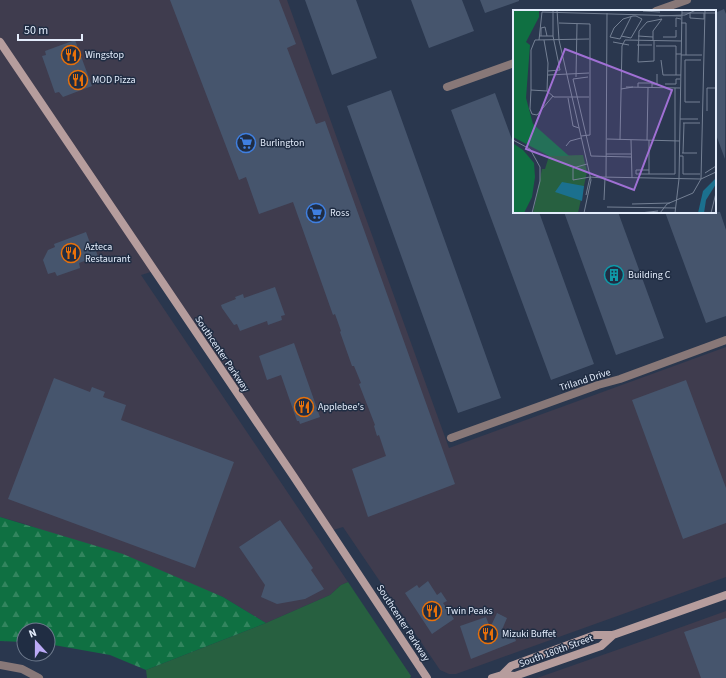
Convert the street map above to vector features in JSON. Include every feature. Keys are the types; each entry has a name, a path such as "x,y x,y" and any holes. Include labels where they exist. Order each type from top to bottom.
{"main road":[{"name":"Southcenter Parkway","path":"0,42 262,432 294,477 427,678"},
{"name":"South 180th Street","path":"502,675 511,666 595,635 613,635 726,595"},
{"name":"South 180th Street","path":"492,678 502,675 515,676 601,646 613,635"}],"street":[{"path":"659,10 686,0"},
{"path":"447,87 513,62"},
{"name":"Triland Drive","path":"451,438 598,385 620,380 726,340"},
{"path":"0,665 22,669 39,678"}],"shaded area":[{"path":"0,0 287,0 449,448 726,347 726,577 456,674 449,674 440,670 343,527 330,531 154,271 141,275 348,582 341,585 330,595 266,623 223,597 25,524 0,517"},
{"path":"726,611 726,678 537,678 651,638"}],"green space":[{"path":"0,517 123,554 223,597 266,623 146,670 110,655 56,645 56,622 16,622 16,642 0,641"},
{"path":"348,582 411,676 410,678 147,678 146,670 266,623 330,595 341,585"}],"building":[{"path":"170,0 279,0 296,44 287,48 316,124 325,121 455,484 368,517 352,469 386,456 379,435 377,436 375,425 359,384 361,383 354,366 352,366 335,314 333,315 293,202 259,214 246,177 239,180"},
{"path":"305,0 356,0 377,58 332,75"},
{"path":"411,0 462,0 474,31 429,48"},
{"path":"480,0 519,0 519,1 485,13"},
{"path":"724,9 726,14 725,159 716,135 716,13"},
{"path":"75,40 92,86 63,97 59,92 55,93 42,56 46,55 45,51"},
{"path":"391,90 501,398 458,413 347,106"},
{"path":"495,93 513,142 513,213 539,213 594,364 551,380 451,110"},
{"path":"720,212 726,230 726,316 706,323 665,213"},
{"name":"Building C","path":"564,213 618,213 664,338 616,355"},
{"name":"Azteca Restaurant","path":"86,232 90,243 94,246 98,256 79,263 80,268 57,276 55,272 48,274 43,260 48,250 55,247 54,244"},
{"path":"275,287 285,315 281,316 282,320 268,325 267,321 240,331 237,324 234,325 222,308 221,305 236,299 235,297 243,294 244,298"},
{"path":"294,343 320,417 300,424 299,421 297,421 281,375 267,380 259,356"},
{"path":"54,378 90,392 92,387 105,392 103,397 126,405 121,420 234,462 195,568 8,499"},
{"path":"686,380 726,488 726,523 683,539 632,400"},
{"path":"280,520 313,568 311,570 324,589 305,599 277,604 261,597 265,585 239,547"},
{"name":"Twin Peaks","path":"428,581 437,595 441,592 447,601 443,603 454,619 432,634 405,593 417,585 419,588"},
{"name":"Mizuki Buffet","path":"497,613 507,618 501,632 511,628 516,641 471,659 460,626 486,617 490,628"},
{"path":"726,618 726,678 701,678 684,632"}],"place":[{"name":"Wingstop","path":"71,55"},
{"name":"MOD Pizza","path":"78,80"},
{"name":"Burlington","path":"246,143"},
{"name":"Ross","path":"316,213"},
{"name":"Azteca Restaurant","path":"71,253"},
{"name":"Building C","path":"614,275"},
{"name":"Applebee's","path":"304,407"},
{"name":"Twin Peaks","path":"432,611"},
{"name":"Mizuki Buffet","path":"488,634"}]}
